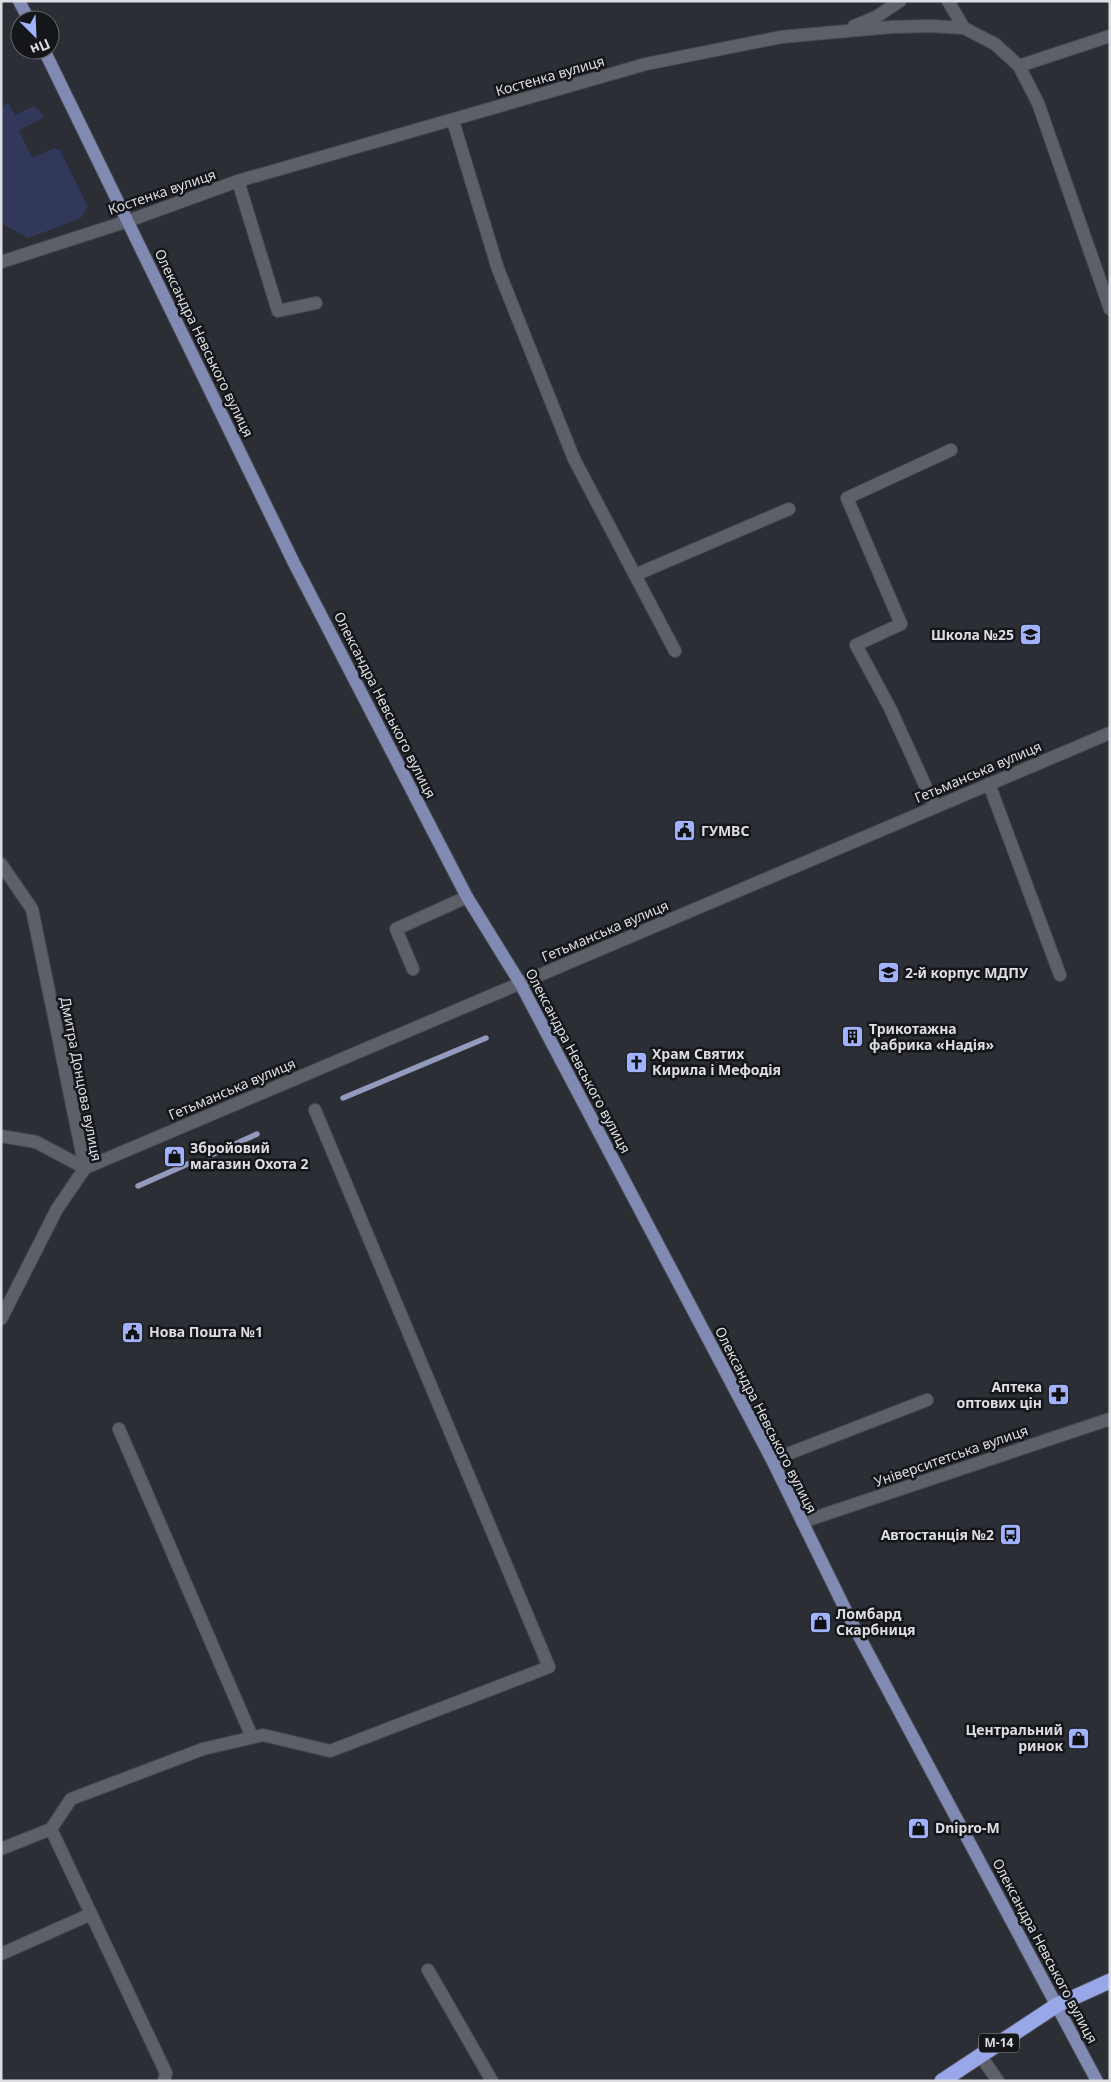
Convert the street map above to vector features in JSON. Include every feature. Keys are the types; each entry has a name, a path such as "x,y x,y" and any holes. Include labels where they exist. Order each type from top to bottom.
{"highway":[{"name":"М-14","path":"942,2081 1057,2005 1110,1981"}],"main road":[{"name":"Олександра Невського вулиця","path":"49,60 294,563 468,897 520,984 772,1460 856,1629 1097,2081"}],"street":[{"path":"839,33 876,17 900,1"},
{"path":"948,1 964,28"},
{"name":"Костенка вулиця","path":"1,262 128,221 238,181 453,121 646,64 781,37 891,27 931,26 964,28 994,44 1018,66 1038,103 1110,309"},
{"path":"1018,66 1110,36"},
{"path":"453,121 498,269 574,459 675,651"},
{"path":"238,181 278,311 316,303"},
{"path":"935,807 890,708 856,645 902,624 847,498 951,450"},
{"path":"635,575 788,509"},
{"name":"Гетьманська вулиця","path":"85,1168 1110,732"},
{"path":"989,784 1060,974"},
{"name":"Дмитра Донцова вулиця","path":"1,864 32,909 85,1168 57,1209 1,1319"},
{"path":"413,969 396,930 468,897"},
{"path":"1,1848 51,1828 72,1799 203,1749 263,1734 330,1752 549,1667 315,1110"},
{"path":"1,1136 36,1142 85,1168"},
{"path":"772,1460 927,1400"},
{"name":"Університетська вулиця","path":"802,1522 1110,1419"},
{"path":"119,1429 252,1737"},
{"path":"51,1828 166,2074 164,2081"},
{"path":"1,1954 91,1914"},
{"path":"428,1970 492,2081"},
{"path":"980,2055 998,2081"}],"shaded area":[{"path":"8,103 15,115 34,106 44,115 41,119 19,130 32,158 54,148 60,150 88,207 80,219 28,238 1,223 1,107"}],"waterway":[{"path":"343,1098 486,1038"},
{"path":"209,1156 257,1134"},
{"path":"138,1186 190,1163"}],"place":[{"name":"Школа №25","path":"1030,635"},
{"name":"ГУМВС","path":"685,831"},
{"name":"2-й корпус МДПУ","path":"889,973"},
{"name":"Трикотажна фабрика «Надія»","path":"853,1037"},
{"name":"Храм Святих Кирила і Мефодія","path":"636,1062"},
{"name":"Збройовий магазин Охота 2","path":"174,1156"},
{"name":"Нова Пошта №1","path":"133,1332"},
{"name":"Аптека оптових цін","path":"1058,1395"},
{"name":"Автостанція №2","path":"1010,1535"},
{"name":"Ломбард Скарбниця","path":"820,1622"},
{"name":"Центральний ринок","path":"1079,1738"},
{"name":"Dnipro-M","path":"919,1828"}]}
